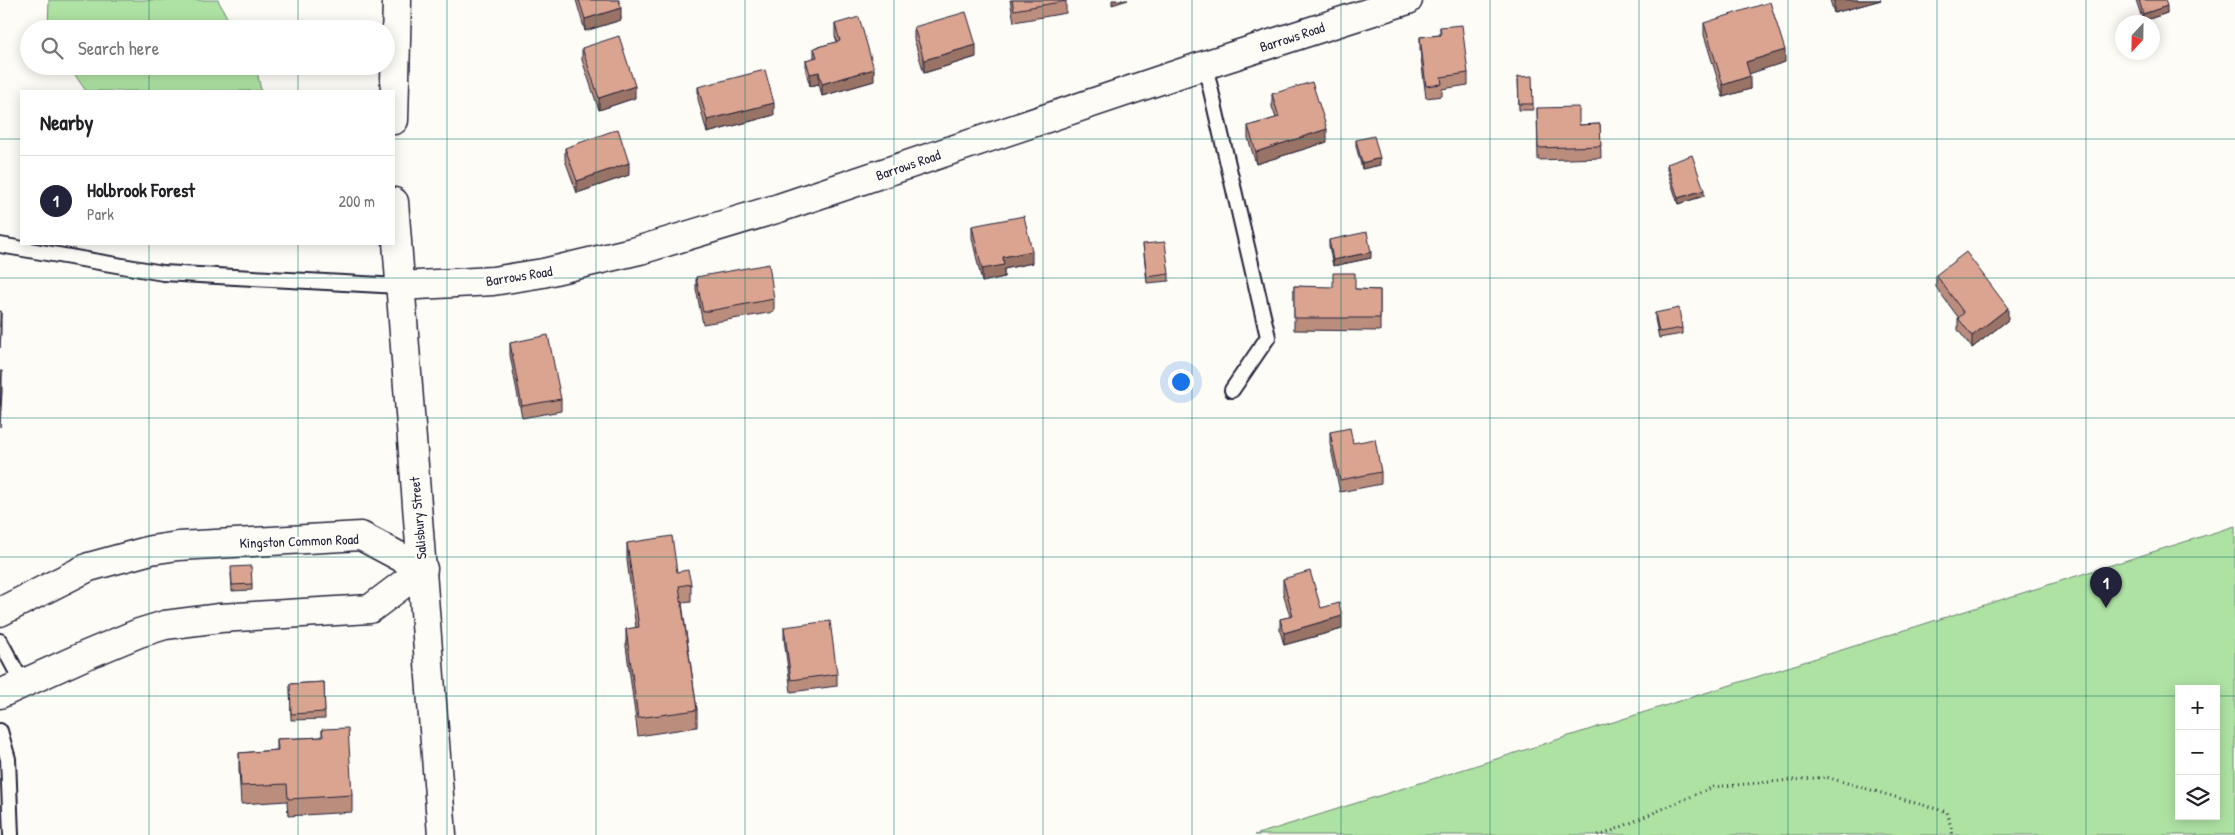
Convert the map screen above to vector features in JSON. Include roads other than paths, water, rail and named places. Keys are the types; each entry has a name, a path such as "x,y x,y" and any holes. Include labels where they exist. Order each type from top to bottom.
{"street":[{"path":"395,90 398,0"},
{"name":"Barrows Road","path":"399,286 493,281 543,273 640,250 779,208 1205,65 1408,0"},
{"name":"Salisbury Street","path":"395,219 442,835"},
{"name":"Kingston Common Road","path":"0,612 89,567 132,554 178,546 361,536 423,569"},
{"path":"12,689 139,633 165,625 220,618 370,609 423,569"}],"lane":[{"path":"1205,65 1268,337 1232,390"},
{"path":"0,245 163,273 399,286"},
{"path":"0,641 12,689"},
{"path":"0,731 9,769 12,835"}],"place":[{"name":"Holbrook Forest","path":"2106,608"}]}
